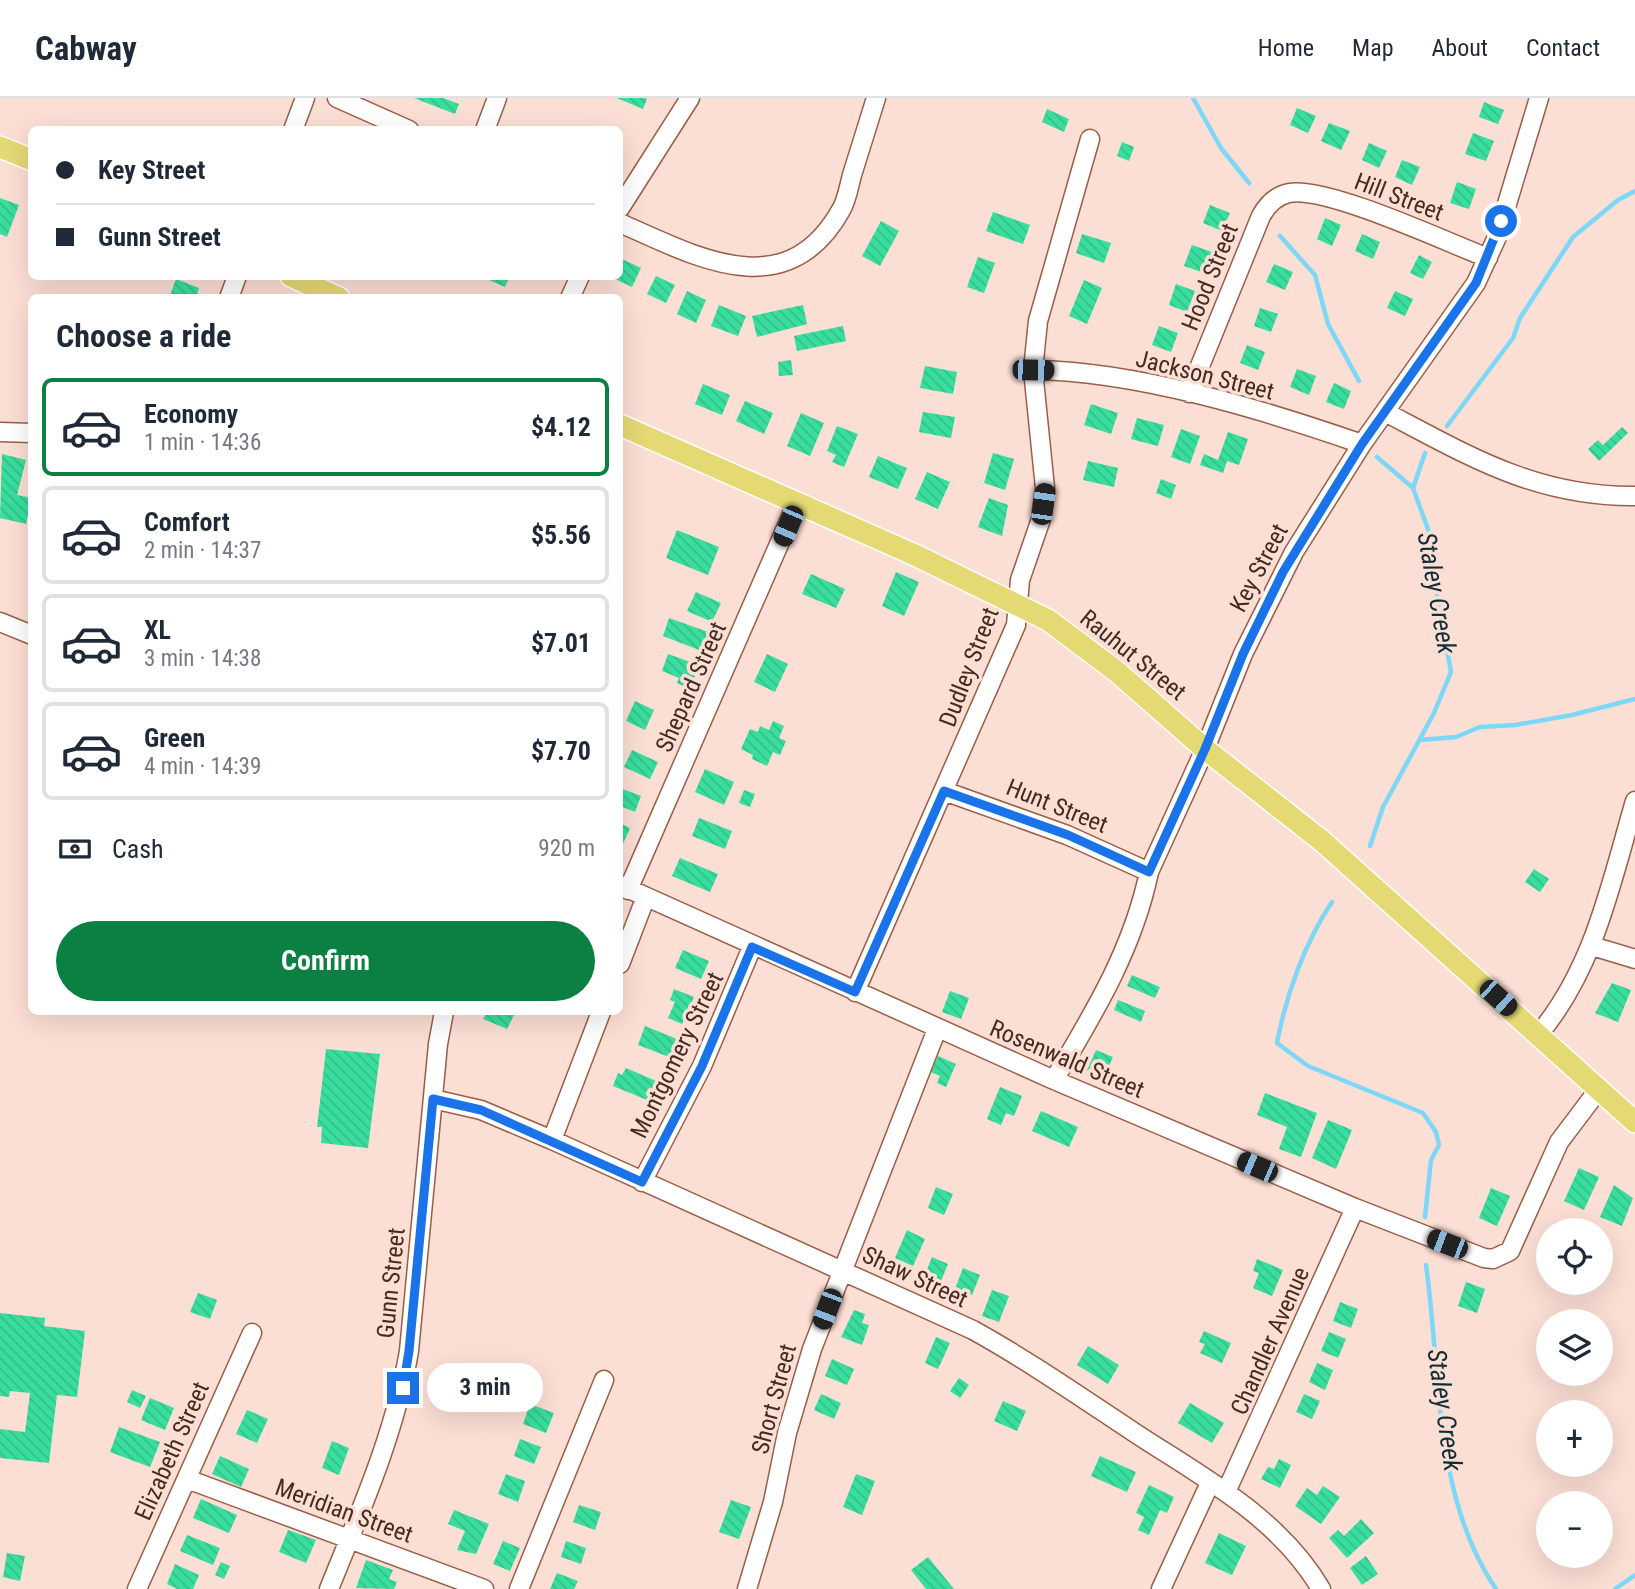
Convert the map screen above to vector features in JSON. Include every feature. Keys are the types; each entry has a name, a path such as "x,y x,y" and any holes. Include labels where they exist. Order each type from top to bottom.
{"main road":[{"path":"0,147 28,158"},
{"path":"300,280 330,294"},
{"name":"Rauhut Street","path":"623,426 797,503 1048,620 1095,654 1205,749 1322,841 1635,1122"}],"street":[{"path":"294,126 304,98"},
{"path":"337,98 400,126"},
{"path":"486,126 497,98"},
{"path":"623,203 690,98"},
{"path":"623,224 719,264 747,269 769,267 796,257 828,229 842,209 876,98"},
{"name":"Key Street","path":"1054,1080 1119,964 1141,912 1149,872 1272,593 1362,444 1469,293 1488,258 1539,98"},
{"name":"Dudley Street","path":"855,992 1016,625 1020,580 1041,519 1045,488 1033,370 1044,297 1090,139"},
{"name":"Hill Street","path":"1291,193 1329,197 1488,258"},
{"name":"Hood Street","path":"1189,393 1261,216 1275,199 1291,193"},
{"name":"Jackson Street","path":"1033,370 1068,370 1189,393 1362,444"},
{"path":"1385,412 1494,469 1516,477 1567,490 1635,496"},
{"path":"0,432 28,433"},
{"name":"Shepard Street","path":"624,887 797,503"},
{"path":"0,622 28,633"},
{"name":"Hunt Street","path":"944,791 1068,835 1149,872"},
{"path":"1538,1035 1571,989 1592,946 1635,802"},
{"name":"Rosenwald Street","path":"624,887 752,947 1054,1080 1355,1208 1484,1258 1502,1256 1514,1242 1542,1173 1559,1142 1598,1089"},
{"path":"623,956 645,898"},
{"path":"1592,946 1635,959"},
{"name":"Montgomery Street","path":"642,1182 702,1066 752,947"},
{"name":"Gunn Street","path":"329,1589 403,1388 444,1015"},
{"path":"552,1140 600,1015"},
{"name":"Short Street","path":"747,1589 773,1502 799,1385 841,1270 901,1126 937,1029"},
{"name":"Shaw Street","path":"433,1099 481,1110 552,1140 973,1330 1013,1353 1226,1492 1277,1533 1297,1555 1321,1589"},
{"name":"Chandler Avenue","path":"1226,1492 1355,1208"},
{"name":"Elizabeth Street","path":"137,1589 252,1333"},
{"path":"519,1589 604,1380"},
{"name":"Meridian Street","path":"187,1479 484,1589"},
{"path":"1161,1589 1210,1483"}],"building":[{"path":"414,98 443,98 459,104 455,114"},
{"path":"617,98 644,98 647,99 643,109"},
{"path":"1484,102 1504,110 1498,124 1479,117"},
{"path":"1297,108 1316,116 1308,133 1290,125"},
{"path":"1047,109 1069,119 1064,132 1042,122"},
{"path":"1329,123 1350,131 1341,150 1321,141"},
{"path":"1473,133 1494,141 1486,161 1465,154"},
{"path":"1122,142 1134,147 1129,161 1117,156"},
{"path":"1369,143 1387,151 1379,168 1362,160"},
{"path":"1402,160 1420,167 1412,185 1395,177"},
{"path":"1457,182 1476,189 1469,209 1450,203"},
{"path":"0,198 19,205 7,237 0,234"},
{"path":"1210,205 1230,213 1222,231 1203,223"},
{"path":"993,212 1030,225 1023,244 986,231"},
{"path":"1325,218 1341,225 1332,246 1317,239"},
{"path":"881,221 899,231 880,266 862,256"},
{"path":"1082,234 1111,243 1104,263 1076,253"},
{"path":"1362,234 1380,242 1373,259 1355,251"},
{"path":"1192,245 1212,252 1204,273 1184,266"},
{"path":"1419,255 1432,262 1423,279 1410,273"},
{"path":"978,257 995,263 984,293 967,287"},
{"path":"623,259 641,268 632,287 617,280 623,280"},
{"path":"1274,264 1293,272 1285,290 1266,282"},
{"path":"656,276 675,285 666,303 647,294"},
{"path":"176,280 199,288 197,294 170,294"},
{"path":"489,280 508,280 505,287"},
{"path":"1084,280 1102,288 1087,324 1069,316"},
{"path":"1176,284 1195,291 1187,312 1169,305"},
{"path":"687,291 706,300 696,323 677,314"},
{"path":"1395,291 1413,299 1405,316 1387,308"},
{"path":"719,305 746,316 738,336 711,326"},
{"path":"803,305 807,324 757,337 752,316"},
{"path":"1260,308 1278,314 1271,332 1254,326"},
{"path":"843,326 846,341 797,351 794,336"},
{"path":"1159,326 1178,333 1171,352 1152,345"},
{"path":"1247,345 1265,352 1258,370 1240,363"},
{"path":"791,360 793,375 779,376 778,362"},
{"path":"925,366 957,372 953,394 920,388"},
{"path":"1297,369 1316,376 1309,395 1290,387"},
{"path":"1334,383 1351,391 1344,409 1326,402"},
{"path":"703,384 730,395 722,415 695,404"},
{"path":"745,401 773,413 764,434 736,421"},
{"path":"1091,404 1118,413 1111,434 1084,425"},
{"path":"923,412 955,417 951,438 919,432"},
{"path":"801,413 824,423 810,456 787,446"},
{"path":"1137,418 1164,425 1158,446 1131,439"},
{"path":"837,426 858,434 844,467 832,462 836,455 827,451"},
{"path":"1622,427 1628,433 1599,461 1588,449 1598,440 1603,445"},
{"path":"1181,429 1200,436 1190,464 1171,457"},
{"path":"1228,432 1248,439 1239,465 1227,461 1223,473 1200,465 1204,454 1218,460"},
{"path":"993,453 1014,459 1005,490 984,483"},
{"path":"2,454 26,460 17,495 28,497 28,515 26,524 0,518"},
{"path":"878,456 907,468 898,489 869,477"},
{"path":"1088,461 1118,468 1114,487 1083,480"},
{"path":"927,472 950,482 938,509 915,499"},
{"path":"1161,479 1176,485 1171,499 1156,493"},
{"path":"989,498 1008,505 1002,536 978,527"},
{"path":"677,530 719,547 708,575 666,558"},
{"path":"896,572 919,582 904,616 882,606"},
{"path":"811,574 845,589 836,608 802,594"},
{"path":"696,592 721,603 712,622 687,611"},
{"path":"669,618 711,633 704,652 663,636"},
{"path":"668,654 699,665 690,689 677,683 679,678 662,671"},
{"path":"767,654 788,664 775,692 754,682"},
{"path":"635,701 654,710 645,730 626,721"},
{"path":"773,721 784,726 779,738 786,741 780,755 773,752 767,766 752,759 753,755 741,749 750,729 758,732 760,726 769,730"},
{"path":"632,750 658,762 650,779 624,767"},
{"path":"705,769 734,782 724,805 695,792"},
{"path":"623,789 641,796 635,812 623,807"},
{"path":"744,790 755,794 750,807 739,803"},
{"path":"699,818 732,831 725,849 692,836"},
{"path":"623,824 630,828 623,844"},
{"path":"680,858 718,874 710,892 672,876"},
{"path":"1534,869 1549,879 1540,892 1525,882"},
{"path":"683,950 709,961 701,979 675,968"},
{"path":"1132,975 1160,987 1155,998 1127,986"},
{"path":"1612,983 1631,990 1618,1022 1595,1013"},
{"path":"674,989 694,997 682,1024 668,1018 675,1002 670,1000"},
{"path":"950,991 969,998 961,1019 942,1012"},
{"path":"1118,1000 1145,1011 1141,1022 1114,1010"},
{"path":"485,1015 514,1015 507,1029 483,1019"},
{"path":"645,1026 677,1039 669,1057 638,1045"},
{"path":"326,1049 380,1054 368,1148 321,1143 322,1127 317,1127"},
{"path":"1096,1050 1113,1057 1104,1078 1087,1070"},
{"path":"938,1056 956,1064 946,1087 937,1083 940,1076 931,1072"},
{"path":"626,1068 656,1081 647,1100 613,1086 618,1073 622,1075"},
{"path":"1000,1087 1022,1096 1014,1116 1006,1113 1001,1125 987,1119"},
{"path":"1265,1093 1317,1113 1301,1157 1279,1149 1287,1127 1257,1115"},
{"path":"1041,1111 1078,1127 1069,1147 1032,1131"},
{"path":"1328,1120 1352,1130 1336,1169 1312,1158"},
{"path":"1579,1168 1599,1177 1584,1210 1564,1201"},
{"path":"1614,1185 1633,1198 1622,1226 1613,1222 1613,1218 1600,1217"},
{"path":"936,1187 953,1194 944,1215 928,1208"},
{"path":"1491,1188 1510,1196 1497,1226 1479,1218"},
{"path":"907,1230 925,1239 913,1266 895,1258"},
{"path":"932,1257 948,1264 936,1293 920,1287"},
{"path":"1257,1259 1283,1270 1272,1296 1253,1288 1259,1273 1253,1271"},
{"path":"963,1268 980,1275 972,1295 955,1289"},
{"path":"1466,1282 1485,1289 1477,1313 1458,1306"},
{"path":"992,1290 1009,1296 999,1322 982,1316"},
{"path":"198,1293 217,1300 210,1319 190,1312"},
{"path":"1340,1302 1358,1309 1351,1328 1333,1321"},
{"path":"854,1310 865,1314 862,1323 869,1325 862,1345 841,1337"},
{"path":"0,1313 45,1318 44,1326 85,1331 77,1397 57,1395 49,1463 0,1458 0,1429 25,1432 30,1393 10,1391 9,1397 0,1396"},
{"path":"1204,1331 1231,1343 1222,1363 1200,1353 1205,1344 1199,1342"},
{"path":"1329,1332 1346,1339 1338,1358 1321,1351"},
{"path":"936,1337 950,1343 938,1369 925,1363"},
{"path":"1088,1346 1119,1365 1108,1384 1077,1365"},
{"path":"832,1359 854,1369 847,1385 825,1376"},
{"path":"1317,1363 1333,1370 1325,1390 1309,1382"},
{"path":"959,1378 969,1385 960,1398 950,1391"},
{"path":"132,1390 146,1396 140,1408 127,1402"},
{"path":"821,1394 841,1403 834,1419 814,1410"},
{"path":"1304,1394 1320,1401 1312,1419 1296,1412"},
{"path":"150,1398 174,1408 165,1430 141,1420"},
{"path":"1003,1401 1026,1411 1017,1431 994,1421"},
{"path":"1190,1403 1224,1423 1212,1443 1178,1423"},
{"path":"530,1404 554,1413 546,1433 523,1424"},
{"path":"247,1410 268,1419 257,1443 236,1434"},
{"path":"119,1427 160,1442 150,1467 110,1452"},
{"path":"520,1439 541,1447 534,1464 514,1456"},
{"path":"332,1441 349,1448 339,1475 322,1468"},
{"path":"220,1456 249,1469 241,1487 212,1474"},
{"path":"1100,1456 1136,1472 1127,1492 1091,1476"},
{"path":"1279,1459 1291,1465 1280,1488 1261,1479 1268,1467 1274,1469"},
{"path":"506,1474 525,1481 518,1502 498,1494"},
{"path":"856,1474 875,1481 862,1515 843,1507"},
{"path":"1149,1485 1174,1497 1167,1513 1160,1510 1149,1535 1138,1530 1144,1517 1136,1513"},
{"path":"1323,1486 1340,1497 1321,1524 1295,1506 1307,1488 1317,1495"},
{"path":"312,1491 336,1499 330,1516 298,1505 302,1492 311,1495"},
{"path":"201,1499 237,1515 229,1533 193,1518"},
{"path":"731,1500 751,1507 739,1539 719,1532"},
{"path":"579,1505 601,1512 595,1530 573,1522"},
{"path":"454,1510 489,1524 476,1554 457,1550 465,1531 448,1524"},
{"path":"1361,1519 1374,1533 1347,1558 1329,1538 1338,1530 1344,1536"},
{"path":"288,1530 316,1540 306,1563 279,1552"},
{"path":"1219,1533 1246,1546 1232,1575 1205,1563"},
{"path":"187,1535 220,1548 213,1565 180,1551"},
{"path":"503,1541 520,1548 510,1571 493,1564"},
{"path":"566,1541 586,1548 581,1564 561,1557"},
{"path":"7,1553 25,1556 20,1581 3,1577"},
{"path":"1366,1556 1378,1574 1362,1585 1350,1568"},
{"path":"928,1557 954,1589 926,1589 911,1570"},
{"path":"366,1560 393,1570 389,1579 397,1582 394,1589 356,1588"},
{"path":"221,1562 230,1566 224,1579 215,1575"},
{"path":"175,1564 199,1575 193,1589 177,1589 167,1584"},
{"path":"557,1573 578,1581 574,1589 550,1589"}],"waterway":[{"path":"1193,98 1221,148 1249,183"},
{"name":"Staley Creek","path":"1447,426 1513,338 1520,318 1573,237 1618,200 1635,191"},
{"path":"1280,236 1315,275 1328,324 1359,381"},
{"name":"Staley Creek","path":"1370,846 1383,807 1434,713 1451,672 1437,595 1433,543 1413,488 1425,453"},
{"path":"1377,457 1413,488"},
{"path":"1420,740 1456,737 1480,727 1515,725 1572,715 1635,699"},
{"name":"Staley Creek","path":"1332,902 1313,934 1298,970 1277,1043 1308,1066 1423,1113 1436,1132 1439,1145 1431,1160 1425,1217"},
{"name":"Staley Creek","path":"1426,1265 1438,1390 1450,1474 1476,1553 1496,1589"},
{"path":"1615,1589 1635,1575"}],"route":[{"path":"403,1388 421,1236 433,1099 481,1110 595,1158 642,1182 702,1066 733,998 752,947 855,992 944,791 1068,835 1149,872 1205,749 1243,654 1283,572 1323,503 1362,444 1476,283 1497,237 1501,221"}]}
